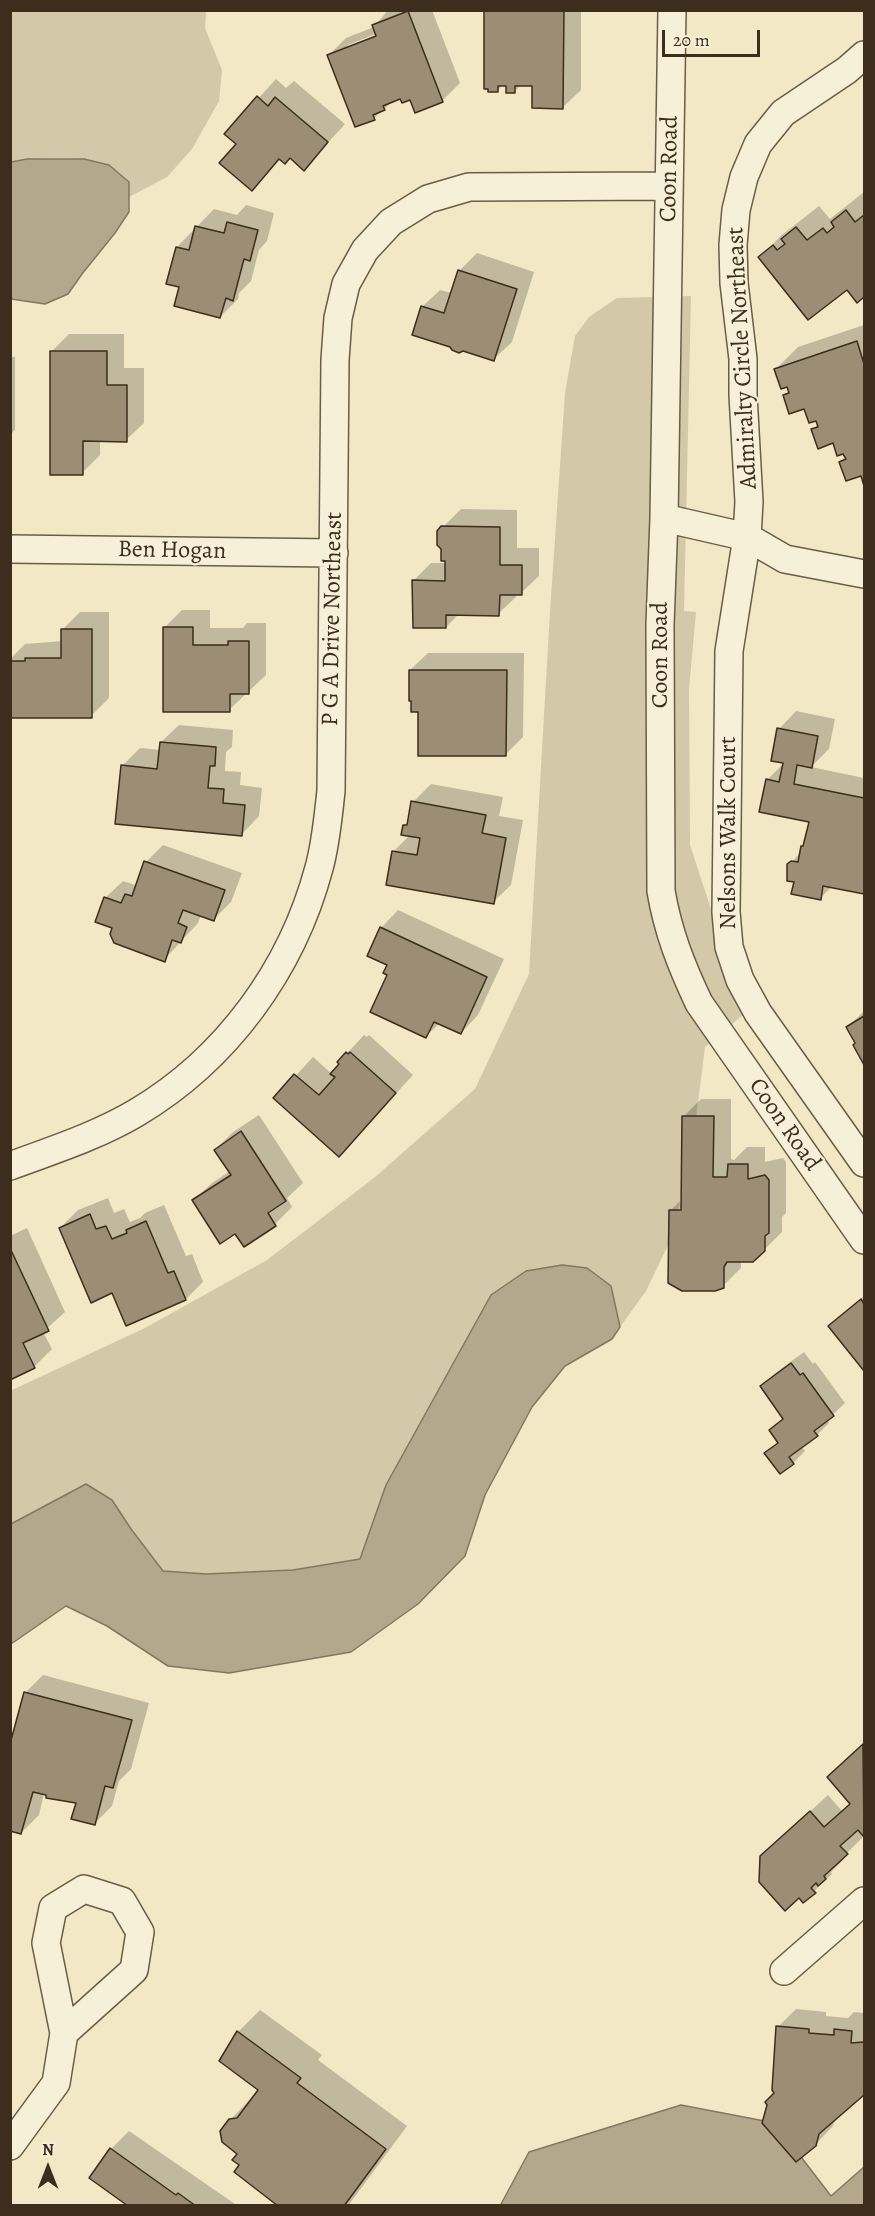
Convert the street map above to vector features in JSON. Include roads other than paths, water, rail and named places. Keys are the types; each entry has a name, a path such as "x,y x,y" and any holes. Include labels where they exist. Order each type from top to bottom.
{"street":[{"name":"Coon Road","path":"672,10 664,518 660,625 661,891 668,927 682,968 699,1003 864,1240"},
{"name":"Admiralty Circle Northeast","path":"747,537 749,501 742,395 743,359 734,283 736,210 744,177 758,144 783,113 847,70 864,55"},
{"name":"P G A Drive Northeast","path":"10,1166 97,1132 136,1112 172,1088 209,1057 244,1020 273,978 308,904 327,830 331,791 335,360 338,318 346,284 365,250 391,222 428,199 469,188 669,186"},
{"path":"664,518 747,537 785,559 864,574"},
{"name":"Nelsons Walk Court","path":"747,537 729,651 726,912 729,946 740,980 758,1013 864,1163"},
{"name":"Ben Hogan","path":"10,549 334,553"},
{"path":"10,2146 56,2083 64,2033 46,1943 53,1908 84,1889 122,1901 141,1932 134,1970 64,2033"},
{"path":"784,1971 864,1900"}]}
